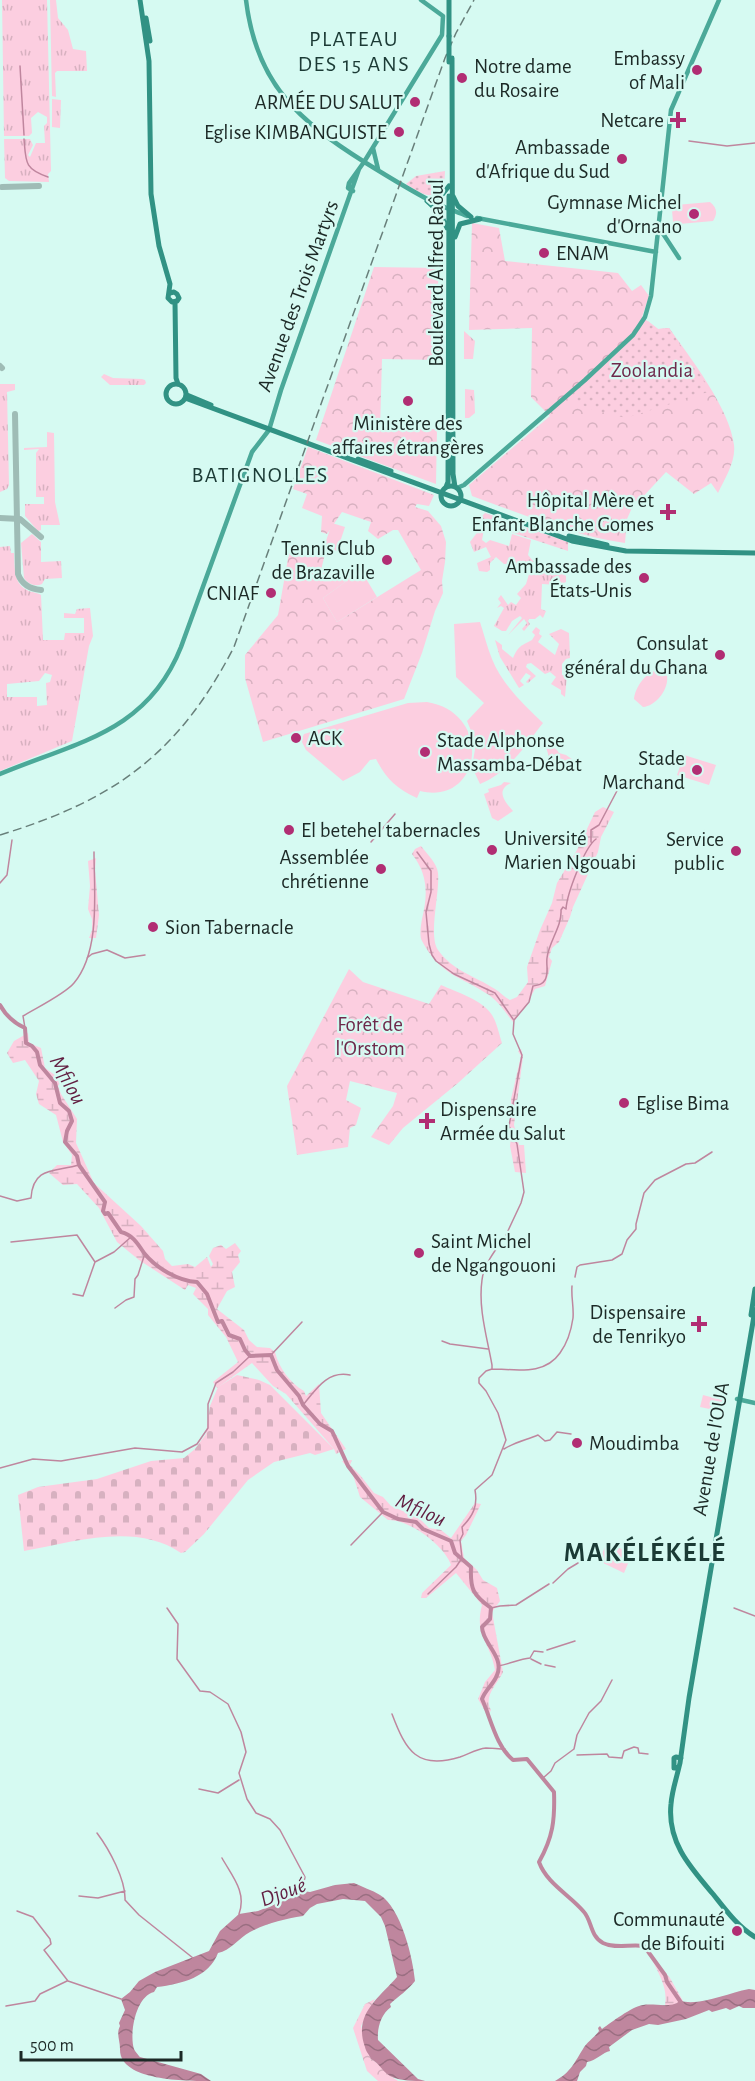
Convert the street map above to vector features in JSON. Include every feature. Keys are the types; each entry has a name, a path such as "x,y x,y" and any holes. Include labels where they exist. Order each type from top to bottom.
{"main road":[{"path":"141,0 149,61 151,201 159,246 172,293 168,298 174,302 176,384"},
{"path":"246,0 258,49 268,72 282,94 296,111 318,131 378,171 428,200 469,217 654,252"},
{"name":"Avenue des Trois Martyrs","path":"0,774 106,732 134,713 156,691 178,656 252,452 268,431 353,191 348,188 348,185 440,40 444,23 441,13 421,0"},
{"path":"450,0 450,211"},
{"path":"444,491 442,500 448,505 455,505 460,492 585,380 639,327 649,308 671,110 719,0"},
{"name":"Boulevard Alfred Raôul","path":"444,491 448,482 448,235 452,194 450,60"},
{"path":"373,148 378,171"},
{"path":"428,200 441,196 449,186"},
{"path":"452,194 458,206 469,217"},
{"path":"428,200 440,213 448,235"},
{"name":"Boulevard Alfred Raôul","path":"450,211 453,474 460,492"},
{"path":"452,248 460,224 480,219"},
{"path":"658,226 680,258"},
{"path":"176,384 185,388 186,397 180,404 169,400 166,393 167,389 176,384"},
{"path":"186,397 268,431 444,491 460,492 572,537 603,544 645,549 755,551"},
{"path":"444,491 460,492"},
{"name":"Avenue de l'OUA","path":"755,1289 671,1803 671,1820 684,1859 734,1919 755,1937"},
{"name":"Avenue de l'OUA","path":"738,1399 755,1310"},
{"path":"738,1399 755,1403"}],"green space":[{"path":"2,0 47,0 51,171 48,174 49,182 9,181 5,178 4,139 30,139 33,145 28,155 30,157 36,143 45,143 44,126 47,123 47,117 38,112 31,118 32,133 29,136 4,136"},
{"path":"50,0 56,0 58,18 68,30 73,49 86,51 87,71 57,71 55,73 56,97 52,96"},
{"path":"52,99 61,100 60,128 52,127"},
{"path":"445,171 444,189 434,195 425,194 406,184 416,176"},
{"name":"Gymnase Michel d'Ornano","path":"710,202 716,211 713,221 679,224 673,222 672,210 676,205"},
{"path":"472,223 499,228 505,261 618,273 632,291 641,285 649,296 642,317 658,329 669,328 708,384 731,431 734,445 733,457 718,493 711,483 694,494 666,472 639,501 635,501 627,519 625,543 567,530 472,496 469,485 550,416 531,397 532,328 469,330"},
{"path":"374,267 438,268 439,360 382,359 380,430 437,429 436,484 316,440"},
{"name":"Zoolandia","path":"648,321 658,329 669,328 711,391 626,418 593,410 568,398 614,355"},
{"path":"464,331 475,341 473,359 464,359"},
{"path":"104,374 113,378 142,379 146,383 144,385 110,385 101,377"},
{"path":"0,384 15,384 15,390 7,392 9,485 7,489 0,492"},
{"path":"465,389 474,390 475,413 469,418 465,418"},
{"path":"47,432 54,433 55,502 60,525 41,525 41,530 38,531 25,516 25,504 44,504 44,497 36,497 36,453 39,449 24,450 24,448 47,447"},
{"path":"308,447 434,495 429,506 417,504 415,507 428,511 441,526 446,542 443,593 404,699 263,742 245,678 245,655 278,615 290,547 311,549 325,554 321,570 355,575 323,598 337,622 421,570 398,530 393,530 378,539 368,531 371,522 342,512 327,534 321,532 322,516 302,508 307,494 293,489"},
{"path":"485,513 568,542 568,551 477,521"},
{"path":"332,523 345,527 337,551 324,547"},
{"path":"484,529 482,540 486,543 490,540 509,546 512,534 531,540 528,555 534,562 528,562 519,572 496,557 490,563 490,570 479,571 477,563 491,557 486,547 474,552 470,542 479,530"},
{"path":"32,534 41,542 41,562 61,561 62,578 45,579 42,584 34,585 24,578 21,543"},
{"path":"10,546 11,553 14,553 17,579 22,587 41,595 43,640 64,640 65,633 84,633 84,618 64,618 64,613 75,614 77,609 90,608 93,636 89,646 72,741 0,771 0,547","holes":["45,673 52,675 50,682 46,683 47,705 37,706 37,697 7,697 7,684 39,681"]},
{"path":"558,567 566,576 566,582 559,585 542,584 541,609 546,611 543,618 540,615 535,619 529,619 530,624 524,631 522,629 527,623 524,619 508,635 522,618 520,616 512,621 506,631 494,626 504,608 501,606 497,608 501,603 498,599 501,595 508,605 511,602 516,605 521,598 517,594 526,584 530,571 551,571"},
{"path":"362,572 377,597 337,622 323,598"},
{"path":"480,622 490,654 501,677 543,723 508,766 480,784 472,767 476,743 467,721 484,703 456,677 454,624"},
{"path":"536,627 542,636 538,642 555,655 559,644 549,634 561,629 569,633 570,658 562,664 562,675 567,675 565,697 561,694 561,690 551,684 556,677 550,672 545,674 531,663 526,667 536,676 528,683 526,682 531,676 526,673 520,681 524,685 519,688 500,657 495,640 513,658 521,646 532,640 535,635 532,632"},
{"path":"657,670 667,676 666,686 661,696 653,704 643,707 634,699 636,690 645,678"},
{"path":"427,702 448,710 463,723 471,739 472,756 467,772 457,785 441,792 420,791 417,798 410,795 388,778 376,759 370,760 360,772 343,781 306,750 301,740 304,734 408,703"},
{"path":"548,743 559,753 575,761 557,765 549,757 545,744"},
{"name":"Stade Marchand","path":"684,755 716,765 709,785 677,775"},
{"path":"504,782 511,783 503,789 502,793 513,811 498,821 492,818 484,794 489,792 488,789"},
{"path":"603,807 614,812 601,837 598,852 559,942 552,948 549,957 552,961 545,986 535,989 513,1022 493,998 443,968 422,941 420,930 426,893 424,877 412,854 421,846 437,869 434,934 438,950 457,968 510,1000 517,997 528,982 527,967 552,903 557,883 577,850 595,812"},
{"path":"96,858 99,915 96,938 89,938 92,919 88,909 90,886 88,861"},
{"name":"Forêt de l'Orstom","path":"349,969 363,982 429,1004 441,985 469,997 492,1015 502,1043 403,1128 389,1145 371,1137 393,1106 397,1093 350,1081 346,1100 361,1108 356,1125 350,1128 348,1147 297,1155 287,1086"},
{"path":"28,1033 29,1043 41,1048 45,1068 62,1080 58,1086 77,1119 76,1143 94,1183 141,1226 163,1251 165,1259 172,1266 188,1264 195,1267 207,1257 211,1267 213,1264 209,1256 213,1248 221,1245 226,1249 235,1243 241,1251 238,1255 240,1262 232,1272 235,1287 227,1291 217,1309 244,1330 249,1340 257,1347 270,1348 275,1352 286,1374 304,1391 306,1396 319,1384 321,1413 346,1449 336,1454 286,1394 273,1386 252,1363 217,1388 213,1382 238,1362 226,1337 208,1315 208,1309 193,1294 196,1288 188,1285 185,1290 139,1260 117,1242 99,1208 77,1184 63,1185 49,1173 57,1165 71,1165 72,1155 63,1142 56,1115 39,1104 36,1094 39,1081 25,1060 13,1063 7,1053 14,1041"},
{"path":"521,1049 523,1057 514,1125 519,1145 524,1145 526,1173 515,1172 508,1127 511,1117 511,1099 521,1056 518,1051"},
{"path":"237,1375 270,1385 334,1449 315,1455 310,1453 274,1462 248,1480 204,1534 185,1552 181,1553 145,1538 125,1536 104,1537 24,1551 18,1495 38,1487 97,1479 151,1461 184,1458 195,1449 206,1434 210,1406 218,1387"},
{"path":"703,1395 722,1400 719,1411 700,1407"},
{"path":"352,1460 350,1465 374,1493 383,1497 391,1506 419,1518 429,1528 441,1530 451,1538 475,1503 481,1504 461,1541 464,1558 477,1570 483,1580 497,1588 500,1601 492,1612 503,1672 490,1695 491,1710 488,1716 478,1699 485,1682 495,1670 481,1632 482,1605 456,1573 426,1598 421,1598 422,1593 451,1565 442,1550 425,1535 406,1524 388,1520 360,1497 353,1475 342,1461"},
{"path":"607,1542 632,1554 624,1573 599,1561"},
{"path":"654,1958 670,1978 683,2001 670,2006 665,2005 664,1987 652,1960"},
{"path":"375,1999 361,2026 371,2059 398,2081 378,2081 367,2071 353,2028 365,2004"}],"water":[{"path":"354,1883 380,1895 387,1901 405,1934 415,1981 390,2004 391,2007 382,2017 379,2026 378,2040 418,2079 425,2081 403,2080 390,2076 371,2059 366,2050 362,2035 365,2016 397,1977 381,1917 365,1901 343,1899 317,1904 303,1916 276,1922 250,1932 227,1950 218,1953 214,1961 201,1974 176,1984 157,1987 143,2000 135,2016 132,2034 134,2049 140,2057 201,2074 211,2081 156,2077 130,2068 123,2060 118,2032 125,2010 121,1999 139,1981 155,1972 209,1951 220,1931 239,1914 258,1911 291,1898 302,1891 310,1892 335,1885"},
{"path":"749,1989 755,1990 755,2008 739,2006 730,2010 726,2008 712,2012 709,2010 686,2019 658,2025 649,2024 632,2030 609,2047 610,2051 587,2062 577,2081 555,2081 572,2067 584,2047 599,2031 600,2026 602,2029 633,2009 643,2005 667,2005 680,2001 697,2002"}],"waterway":[{"path":"20,66 24,135"},
{"path":"24,139 25,154 30,168 48,177"},
{"path":"689,141 727,146 755,143"},
{"path":"591,842 591,830 599,825 619,787"},
{"path":"371,842 395,814"},
{"path":"506,1235 524,1192 517,1144 509,1126 522,1055 513,1034 514,1020 529,1002 533,986 545,980 548,952 560,922 561,910 563,907 566,909 577,872 586,852 596,839"},
{"path":"0,883 7,875 12,840"},
{"path":"25,1028 23,1016 64,992 74,983 89,955 95,902 94,852"},
{"path":"417,852 431,871 431,892 426,912 432,955 436,961 454,974 495,993 513,1019"},
{"path":"87,958 92,954 107,950 125,958 145,955"},
{"name":"Mfilou","path":"0,1005 11,1019 25,1028 26,1043 37,1052 40,1065 55,1083 60,1103 69,1111 72,1121 65,1142 77,1156 79,1165 105,1202 103,1211 105,1214 108,1213 121,1232 132,1238 149,1259 161,1269 182,1279 197,1282 207,1294 218,1322 222,1321 229,1335 240,1339 250,1356 271,1355 277,1370 299,1396 303,1405 320,1424 332,1431 348,1466 383,1512 398,1519 416,1522 423,1529 451,1541 455,1553 471,1567 474,1591 491,1608 490,1619 482,1627 485,1639 496,1656 499,1668 496,1678 482,1699 498,1740 507,1754 513,1760 527,1759 554,1792 552,1828 539,1862 547,1877 584,1912 599,1940 612,1946 644,1946 682,2004"},
{"path":"575,1277 577,1267 580,1265 612,1260 622,1254 627,1240 636,1229 644,1193 655,1180 686,1164 695,1163 712,1152"},
{"path":"0,1196 17,1201 31,1198 36,1180 41,1175 79,1165"},
{"path":"11,1242 77,1235 95,1262"},
{"path":"73,1294 83,1296 95,1262 114,1252 131,1237"},
{"path":"428,1594 456,1567 462,1558 460,1540 463,1534 462,1527 474,1510 475,1490 492,1475 506,1440 498,1413 479,1383 479,1378 492,1369 482,1312 483,1275 490,1258 504,1238"},
{"path":"115,1308 134,1297 135,1279 145,1253"},
{"path":"492,1369 529,1370 538,1368 546,1365 560,1353 571,1328 572,1286"},
{"path":"271,1355 302,1322"},
{"path":"442,1341 488,1349"},
{"path":"0,1468 33,1459 61,1461 135,1448 182,1452 197,1444 208,1428 208,1404 216,1383 233,1372 250,1356"},
{"path":"303,1405 329,1378 335,1375 350,1375"},
{"path":"504,1449 538,1435 545,1441 550,1440 557,1432 571,1434"},
{"path":"351,1545 383,1512"},
{"path":"553,1583 578,1563"},
{"path":"491,1608 516,1605 549,1584"},
{"name":"Djoué","path":"167,1608 178,1624 177,1659 200,1691 210,1692 228,1704 241,1732 246,1752 239,1773 247,1799 256,1813 270,1819 280,1830 305,1877 302,1891"},
{"path":"734,1608 755,1616"},
{"path":"547,1650 575,1641"},
{"path":"498,1666 530,1658 534,1651 543,1652"},
{"path":"531,1659 541,1664"},
{"path":"545,1665 555,1667"},
{"path":"543,1778 551,1771 555,1763 574,1749 577,1735 589,1713 601,1701 612,1680"},
{"path":"392,1714 408,1747 423,1759 445,1760 476,1750 505,1749"},
{"path":"577,1755 607,1754 609,1757 622,1758 624,1751 634,1747 638,1748 639,1753 648,1754"},
{"path":"199,1789 218,1793 239,1780"},
{"path":"97,1833 107,1847 120,1874 125,1900 139,1915 193,1958"},
{"path":"222,1858 240,1891 239,1914"},
{"path":"79,1896 98,1898 125,1891"},
{"path":"17,1911 33,1917 50,1939 51,1944 44,1950 68,1981 121,1999"},
{"path":"6,2006 35,2001 40,1994 67,1981"}],"taxiway":[{"path":"2,187 39,186"},
{"path":"15,414 18,574 27,586 41,590"},
{"path":"0,518 20,519 41,537"}],"railway":[{"path":"0,835 77,806 109,789 139,768 165,745 190,717 213,685 234,647 445,58 474,0"}],"place":[{"name":"Embassy of Mali","path":"697,70"},
{"name":"Notre dame du Rosaire","path":"462,78"},
{"name":"ARMÉE DU SALUT","path":"415,102"},
{"name":"Netcare","path":"678,120"},
{"name":"Eglise KIMBANGUISTE","path":"399,132"},
{"name":"Ambassade d'Afrique du Sud","path":"622,159"},
{"name":"Gymnase Michel d'Ornano","path":"694,214"},
{"name":"ENAM","path":"544,253"},
{"name":"Ministère des affaires étrangères","path":"408,401"},
{"name":"Hôpital Mère et Enfant Blanche Gomes","path":"668,512"},
{"name":"Tennis Club de Brazaville","path":"387,560"},
{"name":"Ambassade des États-Unis","path":"644,578"},
{"name":"CNIAF","path":"271,593"},
{"name":"Consulat général du Ghana","path":"720,655"},
{"name":"ACK","path":"296,738"},
{"name":"Stade Alphonse Massamba-Débat","path":"425,752"},
{"name":"Stade Marchand","path":"697,770"},
{"name":"El betehel tabernacles","path":"289,830"},
{"name":"Université Marien Ngouabi","path":"492,850"},
{"name":"Service public","path":"736,851"},
{"name":"Assemblée chrétienne","path":"381,869"},
{"name":"Sion Tabernacle","path":"153,927"},
{"name":"Eglise Bima","path":"624,1103"},
{"name":"Dispensaire Armée du Salut","path":"427,1121"},
{"name":"Saint Michel de Ngangouoni","path":"419,1253"},
{"name":"Dispensaire de Tenrikyo","path":"699,1324"},
{"name":"Moudimba","path":"577,1443"},
{"name":"Communauté de Bifouiti","path":"737,1931"}],"district":[{"name":"PLATEAU DES 15 ANS","path":"354,52"},
{"name":"BATIGNOLLES","path":"260,475"},
{"name":"MAKÉLÉKÉLÉ","path":"645,1552"}]}
